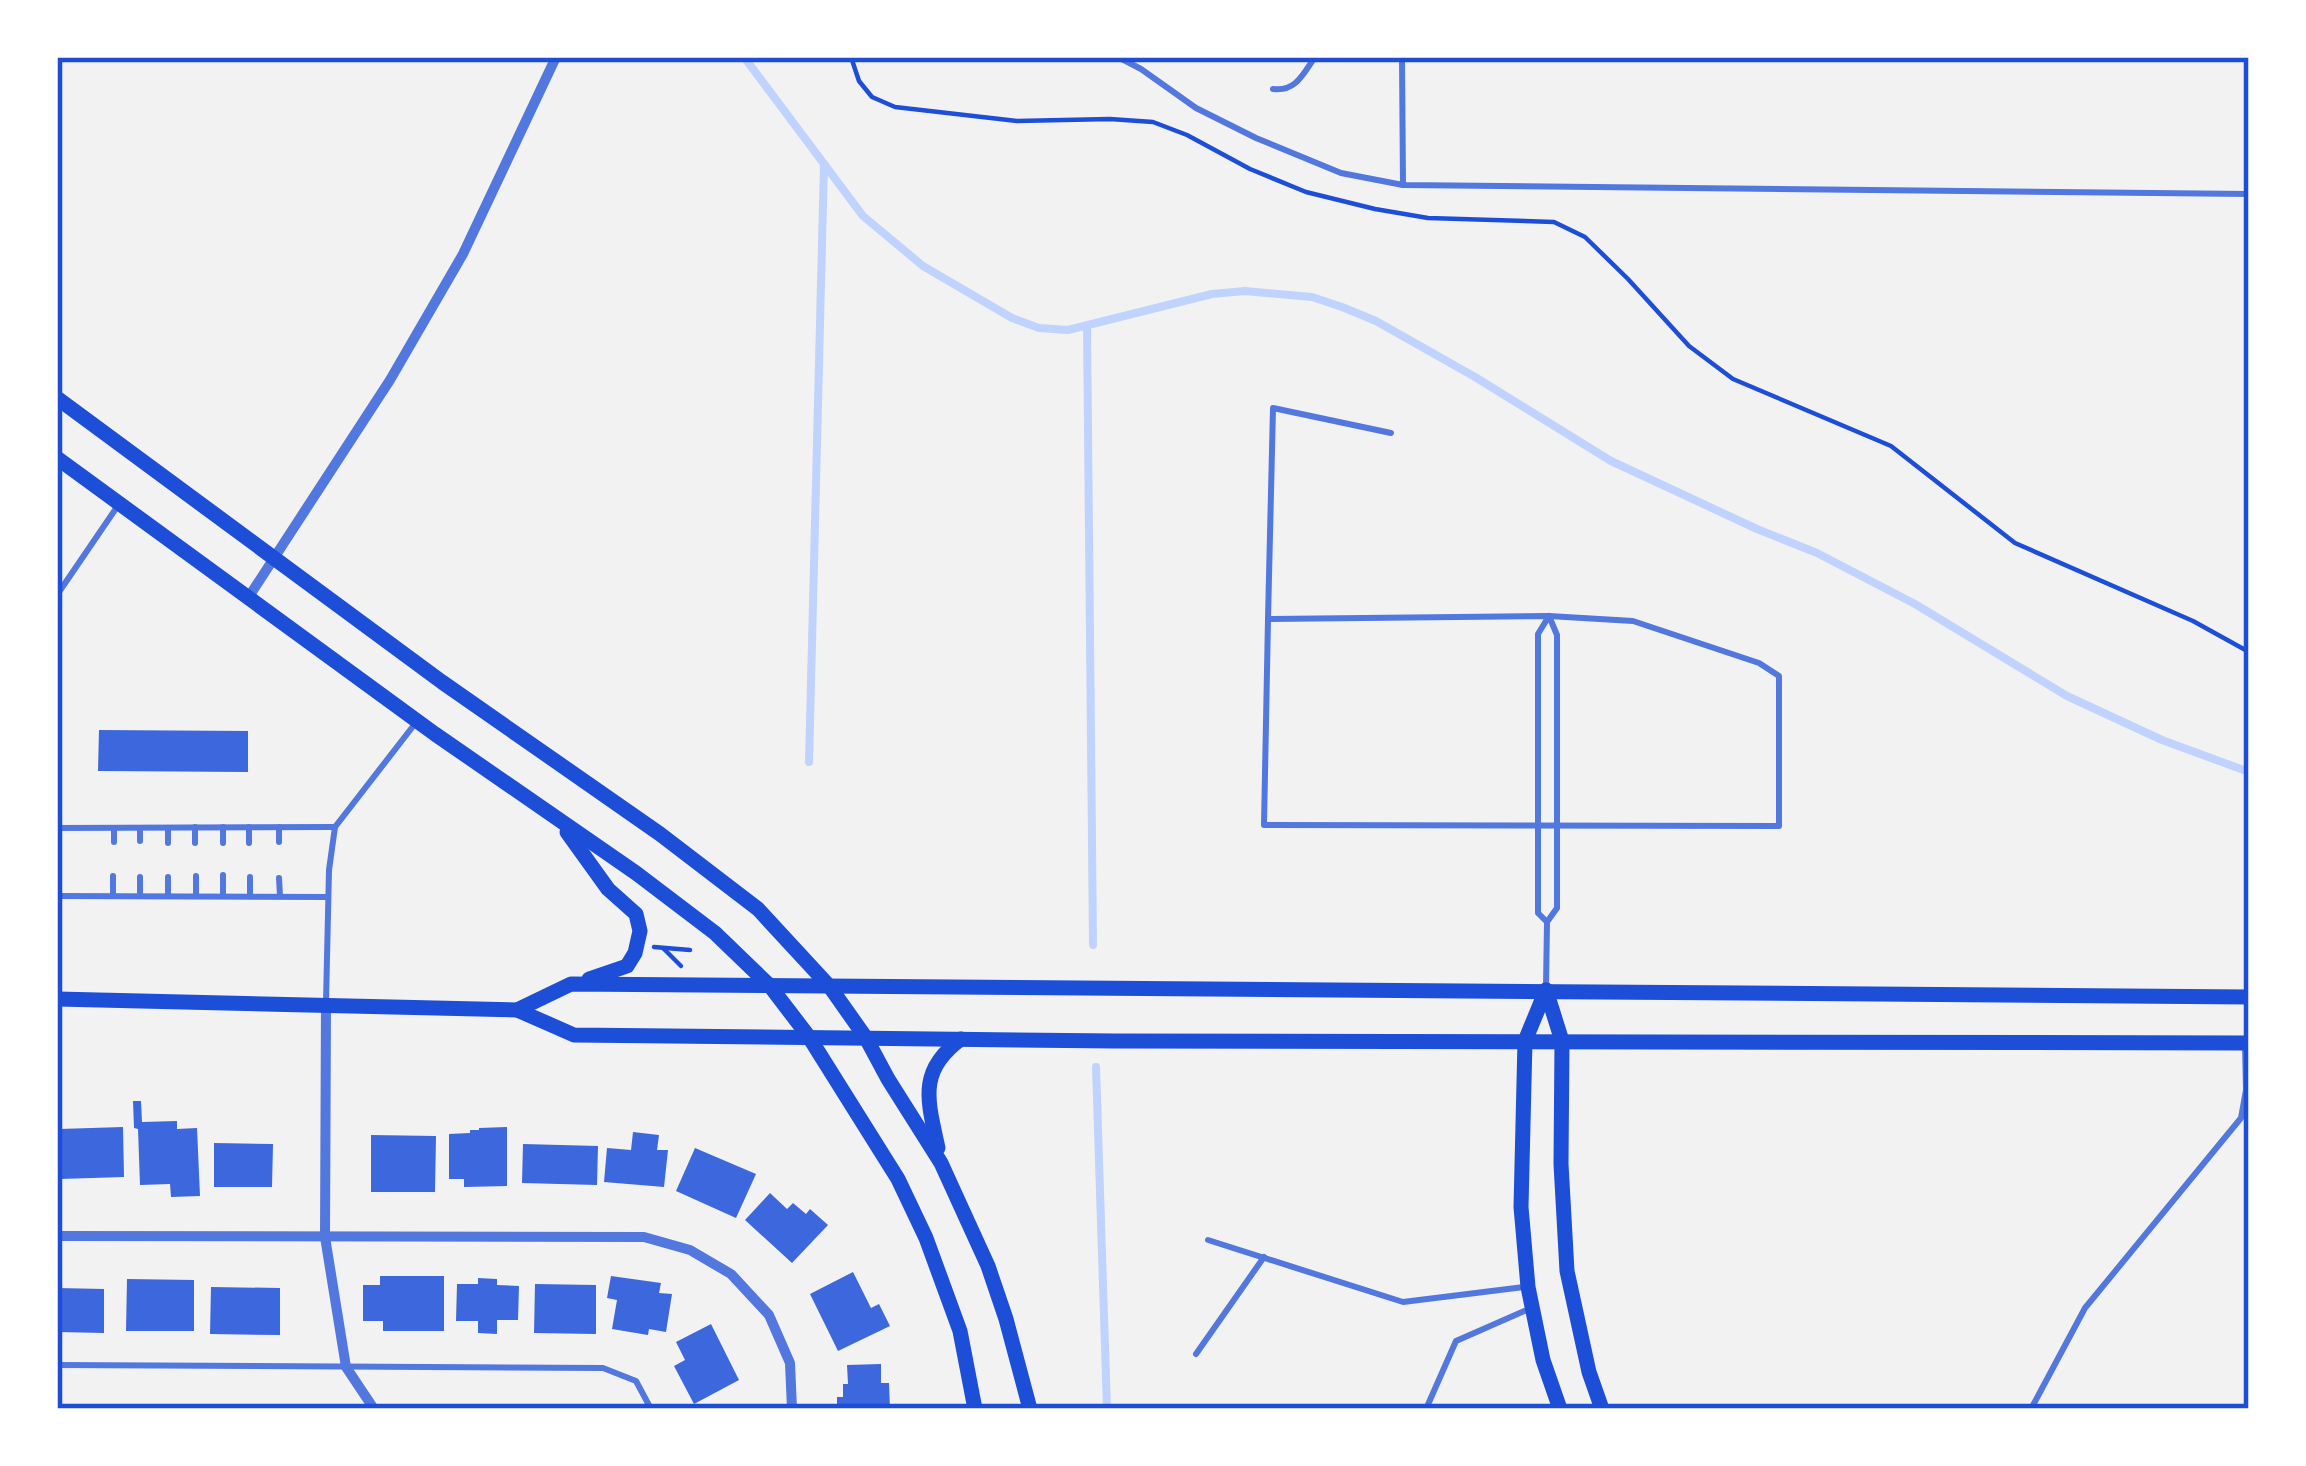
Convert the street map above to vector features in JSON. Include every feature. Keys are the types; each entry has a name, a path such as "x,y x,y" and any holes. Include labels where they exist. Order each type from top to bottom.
{"main road":[{"path":"57,398 758,909 830,987 941,1163 988,1266 1030,1409"},
{"path":"57,458 417,721 636,873 715,933 770,986 809,1037 898,1179 926,1238 959,1331 975,1409"},
{"path":"517,1010 571,984 627,966 640,931 636,914 608,889 559,820"},
{"path":"571,984 2249,997"},
{"path":"1546,990 1525,1041 1521,1207 1532,1307 1560,1409"},
{"path":"1546,990 1562,1041 1567,1271 1602,1409"},
{"path":"57,999 517,1010 574,1035 2247,1043"},
{"path":"941,1163 928,1099 930,1080 942,1053 961,1039"}],"street":[{"path":"248,598 390,380 464,254 555,58"},
{"path":"326,1005 325,1237 346,1367 374,1409"},
{"path":"57,1236 644,1237 690,1250 731,1274 769,1315 790,1363 792,1409"}],"lane":[{"path":"1118,57 1196,108 1256,138 1341,173 1402,185 2249,194"},
{"path":"1273,89 1295,86 1315,57"},
{"path":"1402,57 1402,185"},
{"path":"1268,619 1549,616 1633,621 1759,663 1778,676 1778,826 1264,825 1268,619 1273,408 1390,433"},
{"path":"57,595 119,504"},
{"path":"1547,922 1538,914 1538,634 1549,616"},
{"path":"1546,990 1547,922 1557,908 1557,635 1549,616"},
{"path":"326,1005 334,827 417,721"},
{"path":"195,827 195,843"},
{"path":"223,827 223,843"},
{"path":"249,827 249,843"},
{"path":"279,827 279,842"},
{"path":"57,828 334,827"},
{"path":"114,828 114,842"},
{"path":"140,828 140,842"},
{"path":"168,828 168,843"},
{"path":"223,875 223,896"},
{"path":"113,876 113,896"},
{"path":"196,876 196,896"},
{"path":"140,877 140,896"},
{"path":"168,877 168,896"},
{"path":"250,878 250,896"},
{"path":"279,878 280,896"},
{"path":"57,896 328,897"},
{"path":"2031,1409 2085,1308 2241,1118 2247,1043"},
{"path":"1208,1240 1403,1302 1528,1286"},
{"path":"1196,1354 1264,1257"},
{"path":"1426,1409 1456,1341 1532,1307"},
{"path":"57,1365 603,1368 636,1381 651,1409"}],"path":[{"path":"851,57 859,81 872,97 895,106 1017,121 1153,122 1306,193 1428,218 1554,222 1585,237 1689,346 1733,379 1891,446 2014,543 2193,621 2249,652"},
{"path":"683,969 664,949 690,950"}],"building":[{"path":"99,730 248,731 248,772 98,771"},
{"path":"133,1101 141,1101 142,1122 177,1121 177,1129 197,1128 200,1196 171,1197 170,1184 140,1185"},
{"path":"123,1127 124,1177 60,1179 59,1129"},
{"path":"507,1127 507,1186 464,1187 464,1179 449,1179 449,1134"},
{"path":"633,1132 659,1135 657,1150 668,1150 664,1187 604,1182 607,1148 631,1150"},
{"path":"371,1135 436,1136 435,1192 371,1192"},
{"path":"214,1143 273,1144 272,1187 214,1187"},
{"path":"523,1144 598,1146 597,1185 522,1183"},
{"path":"695,1148 756,1174 736,1218 676,1191"},
{"path":"770,1193 787,1209 793,1203 806,1214 810,1209 828,1225 792,1263 745,1220"},
{"path":"853,1272 871,1308 879,1304 890,1326 838,1351 810,1294"},
{"path":"380,1276 444,1276 444,1331 383,1331 383,1321 363,1321 363,1285 380,1285"},
{"path":"611,1276 661,1283 659,1293 672,1294 666,1332 649,1329 648,1335 612,1329 617,1300 607,1298"},
{"path":"478,1278 519,1286 518,1320 497,1320 497,1334 478,1333 478,1321 456,1321 457,1284 478,1284"},
{"path":"127,1279 194,1280 194,1331 126,1331"},
{"path":"535,1284 596,1285 596,1334 534,1333"},
{"path":"211,1287 280,1288 280,1335 210,1334"},
{"path":"57,1288 104,1289 104,1333 57,1332"},
{"path":"711,1324 739,1380 694,1404 674,1366 685,1360 676,1342"},
{"path":"881,1364 881,1383 889,1383 890,1409 837,1409 837,1397 843,1397 843,1384 848,1384 847,1365"}],"waterway":[{"path":"744,57 863,216 923,266 1012,318 1039,328 1068,330 1212,294 1245,291 1312,297 1342,307 1475,377 1611,461 1817,553 1915,604 2067,696 2162,740 2249,772"},
{"path":"809,762 824,164"},
{"path":"1087,326 1093,945"},
{"path":"1096,1067 1107,1409"}]}
